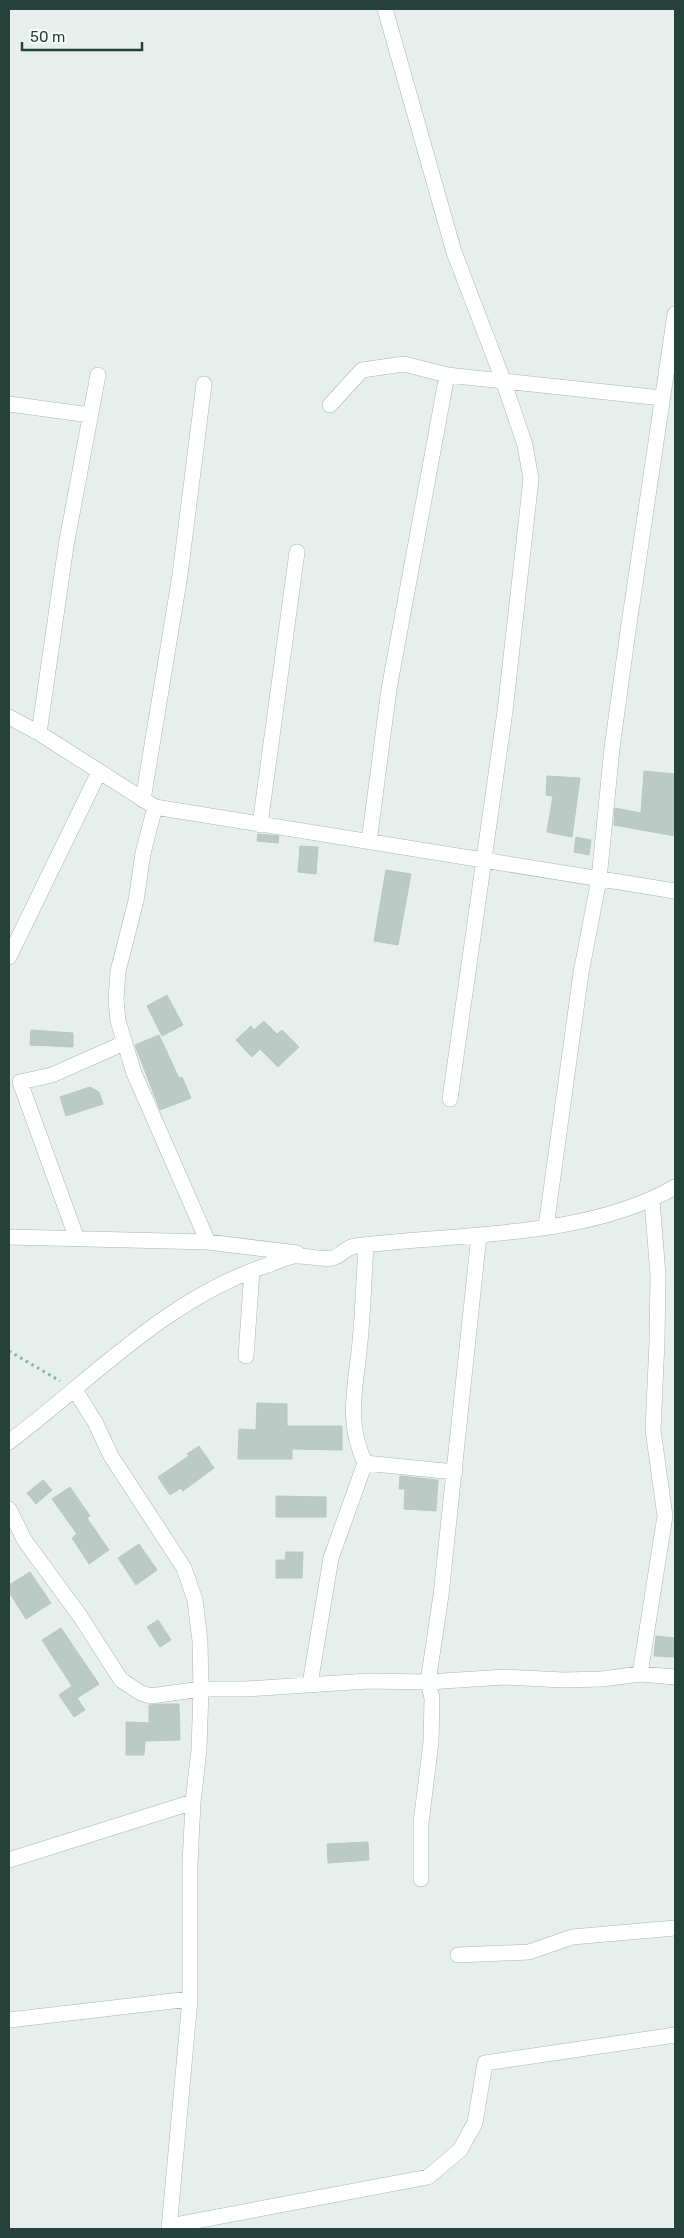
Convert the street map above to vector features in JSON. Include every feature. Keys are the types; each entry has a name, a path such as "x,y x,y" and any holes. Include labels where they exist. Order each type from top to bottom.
{"street":[{"path":"385,9 454,252 503,380 524,445 531,479 505,711 450,1099"},
{"path":"546,1227 581,973 599,879 613,738 662,398 673,346 675,314"},
{"path":"330,405 362,370 404,364 447,375 662,398"},
{"path":"369,842 389,689 447,375"},
{"path":"39,732 66,546 98,376"},
{"path":"204,384 143,853 136,901 118,971 116,1000 124,1043 134,1073 208,1242"},
{"path":"9,404 90,415"},
{"path":"260,826 297,552"},
{"path":"10,720 39,732 149,804 260,826 675,891"},
{"path":"9,957 99,772"},
{"path":"77,1239 20,1082 52,1075 124,1043"},
{"path":"9,1442 166,1318 209,1290 252,1271 293,1256 333,1258 352,1247 546,1227 597,1217 652,1200 675,1187"},
{"path":"640,1674 665,1516 652,1430 657,1341 658,1275 652,1200"},
{"path":"421,1879 421,1822 431,1742 432,1698 428,1682 441,1595 479,1235"},
{"path":"9,1237 208,1242 333,1258"},
{"path":"310,1684 331,1558 365,1463 357,1445 352,1414 360,1341 366,1245"},
{"path":"246,1356 252,1271"},
{"path":"75,1390 95,1422 111,1456 184,1568 195,1600 200,1641 199,1750 193,1802 190,1864 190,1999 169,2228 428,2177 460,2150 475,2123 485,2063 675,2035"},
{"path":"365,1463 455,1472"},
{"path":"9,1509 25,1541 80,1616 121,1680 141,1693 151,1696 201,1689 245,1689 368,1681 428,1682 505,1677 564,1680 602,1679 640,1674 675,1677"},
{"path":"9,1860 193,1802"},
{"path":"458,1955 529,1952 572,1937 675,1928"},
{"path":"9,2020 190,1999"}],"path":[{"path":"9,1351 75,1390"}],"building":[{"path":"644,771 675,774 675,836 614,825 615,808 641,813"},
{"path":"547,776 580,778 572,837 547,832 553,796 546,795"},
{"path":"258,834 279,836 278,843 257,841"},
{"path":"576,837 591,840 589,855 574,852"},
{"path":"300,846 318,847 316,874 298,872"},
{"path":"386,870 411,874 398,945 374,941"},
{"path":"167,995 183,1025 162,1036 147,1006"},
{"path":"264,1021 277,1034 282,1030 299,1047 278,1067 260,1049 252,1057 236,1040 251,1026 254,1030"},
{"path":"31,1030 73,1033 73,1047 30,1045"},
{"path":"159,1035 179,1078 182,1077 191,1098 160,1110 135,1045"},
{"path":"90,1087 99,1092 103,1104 66,1116 60,1097"},
{"path":"257,1403 287,1404 287,1426 342,1426 342,1450 292,1449 292,1459 238,1459 239,1429 256,1430"},
{"path":"199,1446 214,1468 183,1491 181,1488 170,1495 158,1477 189,1456 187,1454"},
{"path":"400,1476 438,1480 436,1511 404,1509 405,1489 399,1489"},
{"path":"43,1480 52,1490 36,1504 27,1493"},
{"path":"70,1487 90,1516 87,1518 109,1550 89,1564 72,1538 77,1534 52,1499"},
{"path":"276,1496 326,1497 326,1517 276,1517"},
{"path":"139,1544 157,1570 136,1585 118,1558"},
{"path":"286,1552 303,1552 302,1578 276,1578 276,1560 285,1560"},
{"path":"30,1572 51,1603 26,1619 9,1592 9,1585"},
{"path":"158,1620 171,1640 160,1647 147,1627"},
{"path":"61,1628 99,1684 77,1698 85,1710 74,1717 59,1695 72,1686 42,1640"},
{"path":"656,1636 675,1638 675,1657 654,1656"},
{"path":"179,1704 180,1740 145,1741 144,1755 126,1755 126,1722 149,1723 149,1705"},
{"path":"368,1842 369,1860 328,1863 327,1844"}]}
